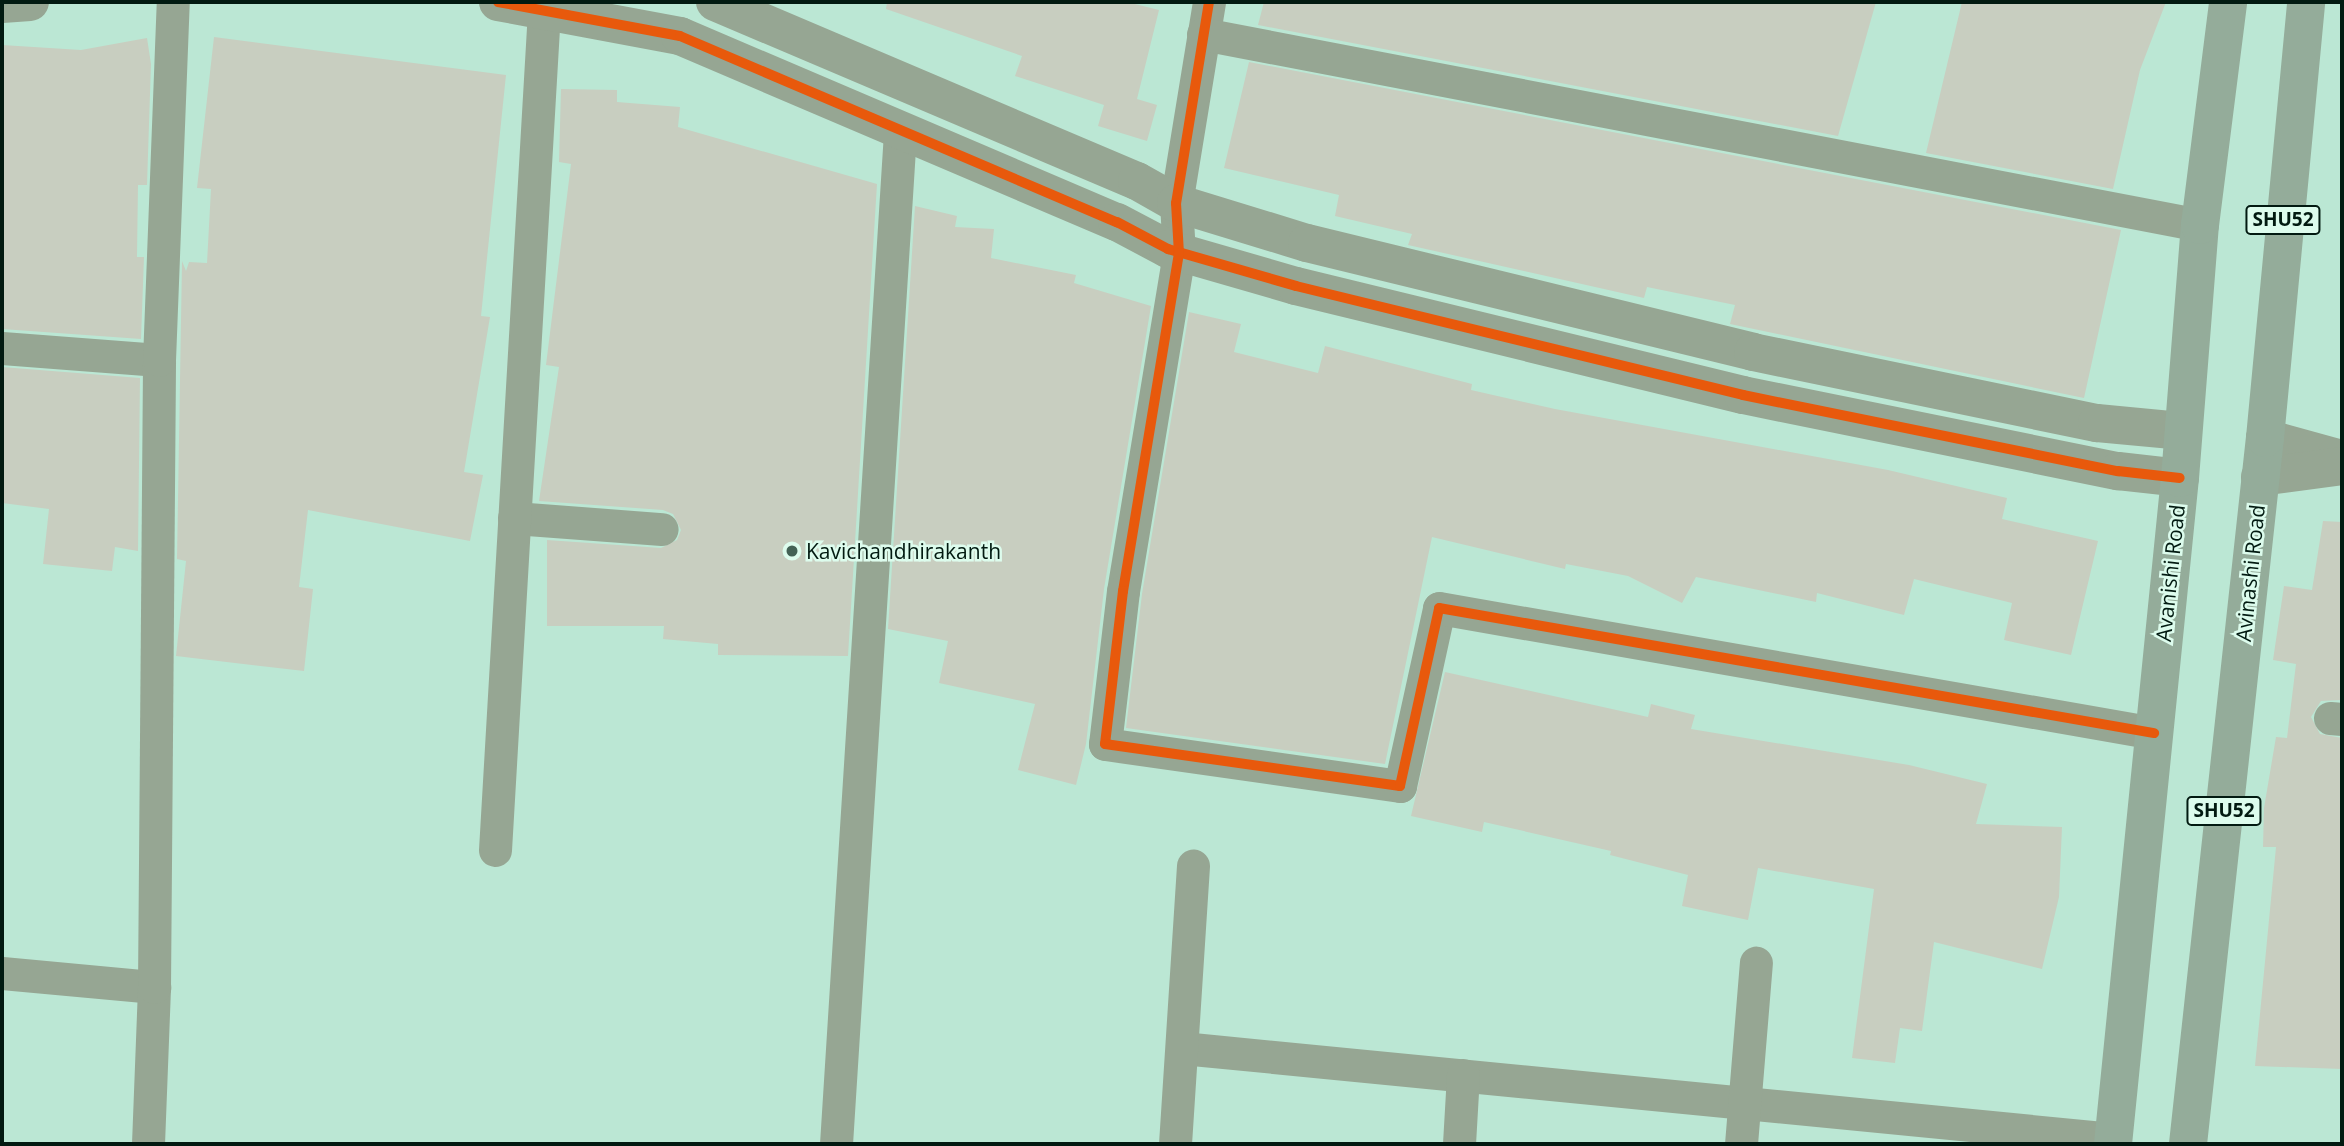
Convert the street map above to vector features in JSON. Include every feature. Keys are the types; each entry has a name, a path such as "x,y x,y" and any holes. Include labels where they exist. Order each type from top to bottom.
{"main road":[{"name":"Avanishi Road","path":"2113,1142 2180,478 2181,430 2200,225 2228,2"},
{"name":"Avinashi Road","path":"2188,1144 2265,438 2306,2"}],"street":[{"path":"2,5 30,2"},
{"path":"148,1144 154,988 159,360 173,2"},
{"path":"498,2 680,36 1117,222 1179,253 1296,286 1743,395 2118,471 2180,478"},
{"path":"715,2 1137,181 1176,203 1307,243 1753,352 2097,423 2181,430"},
{"path":"1209,2 1176,203 1179,253 1123,591 1105,744 1400,786 1439,608 2154,733"},
{"path":"495,850 544,10"},
{"path":"1203,34 2200,225"},
{"path":"836,1144 900,131"},
{"path":"2,348 159,360"},
{"path":"2265,438 2342,460"},
{"path":"2260,477 2342,466"},
{"path":"514,518 662,529"},
{"path":"1175,1144 1193,866"},
{"path":"1741,1144 1756,963"},
{"path":"2,973 154,988"},
{"path":"1182,1048 2113,1142"},
{"path":"1459,1144 1463,1075"}],"building":[{"path":"887,2 1127,2 1159,10 1137,99 1157,105 1147,141 1098,126 1104,105 1015,76 1022,56 886,9"},
{"path":"1264,2 1876,2 1838,136 1258,25"},
{"path":"1962,2 2166,2 2140,70 2113,189 1926,153"},
{"path":"214,37 506,75 481,316 490,317 464,472 483,475 470,541 308,510 299,587 313,589 304,671 176,656 186,561 177,559 182,261 186,271 189,262 207,263 211,189 197,188"},
{"path":"147,38 151,64 147,185 138,185 137,257 144,257 141,339 2,329 2,45 81,50"},
{"path":"1249,62 2121,230 2084,398 1730,324 1735,305 1647,287 1644,298 1408,245 1412,234 1335,216 1339,195 1224,168"},
{"path":"561,89 617,90 617,102 680,107 678,127 877,184 848,656 718,655 718,644 663,639 664,626 547,626 547,540 661,548 677,540 681,530 673,514 663,510 539,501 559,367 546,365 571,164 559,162"},
{"path":"915,206 957,216 955,227 994,229 991,258 1076,275 1074,283 1151,306 1104,589 1086,744 1076,785 1018,770 1035,704 939,683 948,641 888,629"},
{"path":"1189,312 1241,324 1234,352 1318,373 1325,346 1472,384 1471,390 1555,409 1888,470 2007,498 2002,519 2098,541 2071,655 2004,640 2012,603 1914,579 1904,615 1817,593 1816,602 1696,577 1682,603 1628,576 1566,564 1565,569 1432,537 1385,764 1126,728 1142,594"},
{"path":"2,367 140,378 138,551 115,547 112,571 43,564 49,509 2,503"},
{"path":"2323,521 2342,522 2342,700 2321,701 2311,717 2320,734 2342,738 2342,1069 2255,1066 2276,847 2263,847 2264,808 2276,737 2287,738 2296,664 2273,660 2284,586 2312,590"},
{"path":"1445,672 1648,717 1651,704 1695,715 1691,729 1909,765 1987,784 1976,824 2062,827 2059,897 2042,969 1934,942 1922,1031 1900,1028 1895,1063 1852,1058 1874,889 1758,868 1748,920 1682,906 1688,875 1610,855 1611,851 1484,822 1482,832 1411,816"}],"cycle path":[{"path":"498,2 680,36 1117,222 1168,249 1296,286 1743,395 2118,471 2180,478"},
{"path":"1209,2 1176,203 1179,253 1123,591 1105,744 1400,786 1439,608 2154,733"}],"place":[{"name":"Kavichandhirakanth","path":"792,551"}]}
